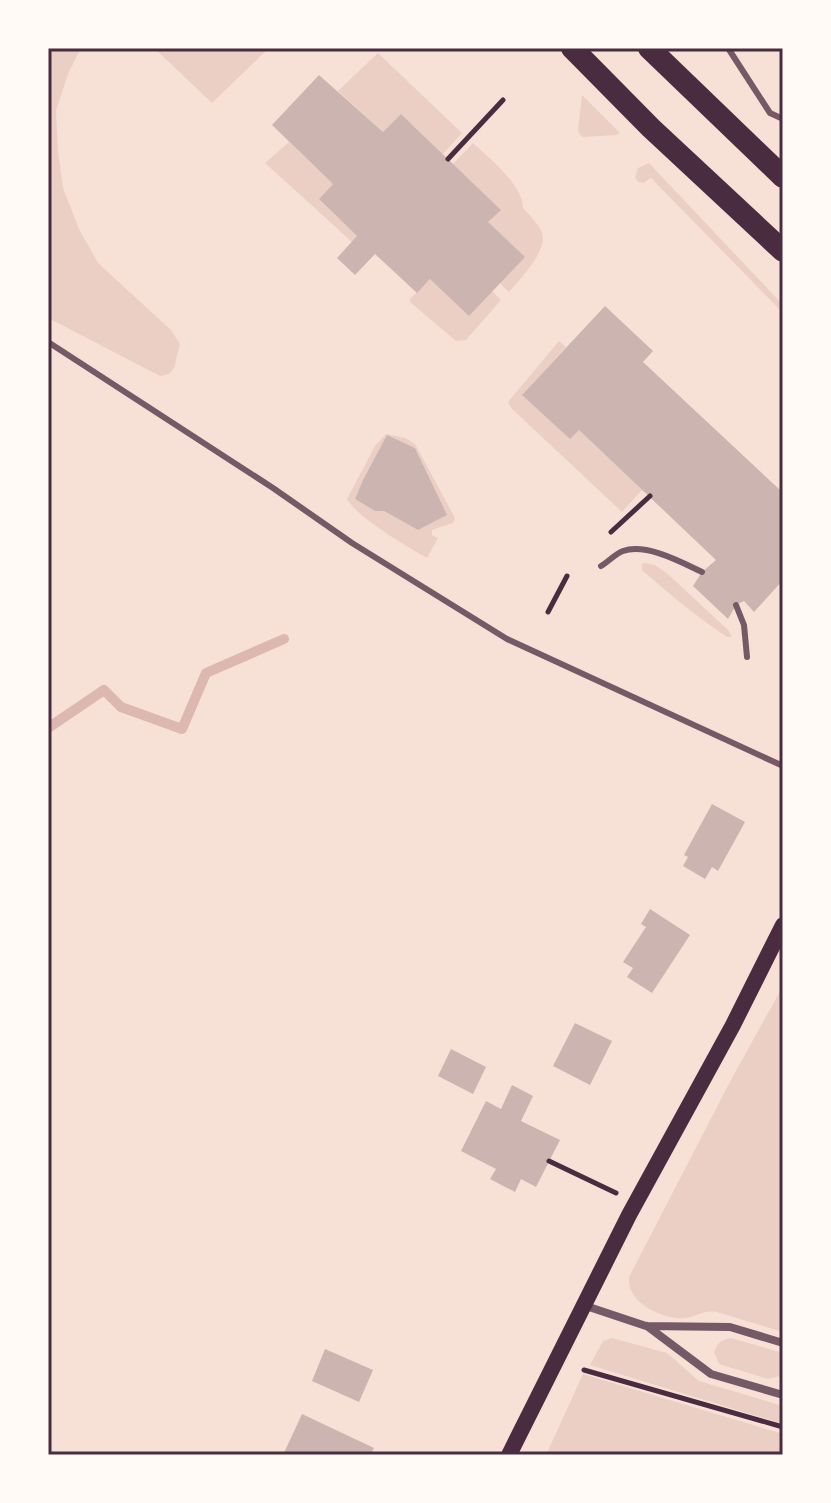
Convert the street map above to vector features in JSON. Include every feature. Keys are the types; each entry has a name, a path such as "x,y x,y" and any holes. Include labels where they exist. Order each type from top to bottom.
{"highway":[{"path":"572,48 651,128 783,251"},
{"path":"654,49 783,177"}],"main road":[{"path":"509,1455 632,1208 733,1025 783,925"}],"street":[{"path":"583,1305 646,1326 730,1327 783,1343"},
{"path":"646,1326 711,1374 783,1395"}],"lane":[{"path":"728,48 770,113 783,119"},
{"path":"48,342 352,543 507,639 783,766"},
{"path":"601,566 622,551 646,549 702,572"},
{"path":"736,605 744,625 747,657"}],"path":[{"path":"448,159 503,100"},
{"path":"611,532 650,496"},
{"path":"548,612 567,576"},
{"path":"549,1161 632,1208"},
{"path":"584,1370 783,1427"}],"shaded area":[{"path":"48,48 81,48 68,74 56,111 63,188 79,229 98,263 171,330 180,344 174,368 169,374 160,376 48,318"},
{"path":"154,48 269,48 212,103"},
{"path":"378,53 462,133 443,154 401,114 383,132 338,91"},
{"path":"582,95 620,133 580,135"},
{"path":"289,142 333,184 319,199 357,236 352,242 265,163"},
{"path":"473,143 511,181 522,199 523,208 542,233 543,240 537,256 509,292 500,283 488,222 500,209 453,164"},
{"path":"649,163 783,305 783,313 651,178 643,183 638,182 635,177 638,168"},
{"path":"430,279 492,291 501,300 466,340 456,341 410,302"},
{"path":"559,341 566,347 523,394 579,430 642,490 622,512 508,402"},
{"path":"386,434 405,438 415,444 455,518 453,523 432,530 432,535 438,538 427,558 372,523 347,499 375,446","holes":["388,436 415,448 446,515 418,530 355,499"]},
{"path":"645,563 655,565 669,575 732,637 727,637 662,588 642,570"},
{"path":"783,986 783,1332 717,1312 704,1312 686,1318 663,1315 634,1296 629,1277"},
{"path":"612,1338 667,1353 699,1381 783,1406 783,1424 590,1365 603,1341"},
{"path":"731,1338 783,1353 783,1375 768,1379 719,1364 715,1349 720,1342"},
{"path":"583,1374 783,1434 783,1455 546,1455"}],"building":[{"path":"319,75 383,132 401,114 501,210 488,222 525,257 469,316 430,279 417,293 375,254 355,275 337,258 357,236 319,199 333,184 272,125"},
{"path":"605,306 653,351 643,362 780,490 783,486 783,580 754,612 744,601 736,605 728,619 693,586 702,572 716,560 579,430 570,439 522,395"},
{"path":"387,435 415,448 447,515 418,530 355,499"},
{"path":"712,804 745,822 718,871 712,867 705,879 683,866 688,857 684,855"},
{"path":"650,909 690,935 652,993 627,977 633,968 623,962 646,927 641,924"},
{"path":"575,1023 612,1041 590,1085 553,1066"},
{"path":"451,1049 486,1067 473,1094 438,1076"},
{"path":"512,1085 533,1096 521,1121 560,1140 536,1187 521,1179 515,1192 490,1179 496,1169 461,1151 486,1101 501,1109"},
{"path":"325,1349 373,1370 359,1402 312,1381"},
{"path":"302,1414 374,1448 370,1455 283,1455"}],"waterway":[{"path":"48,728 104,690 121,707 182,729 206,673 284,639"}]}
